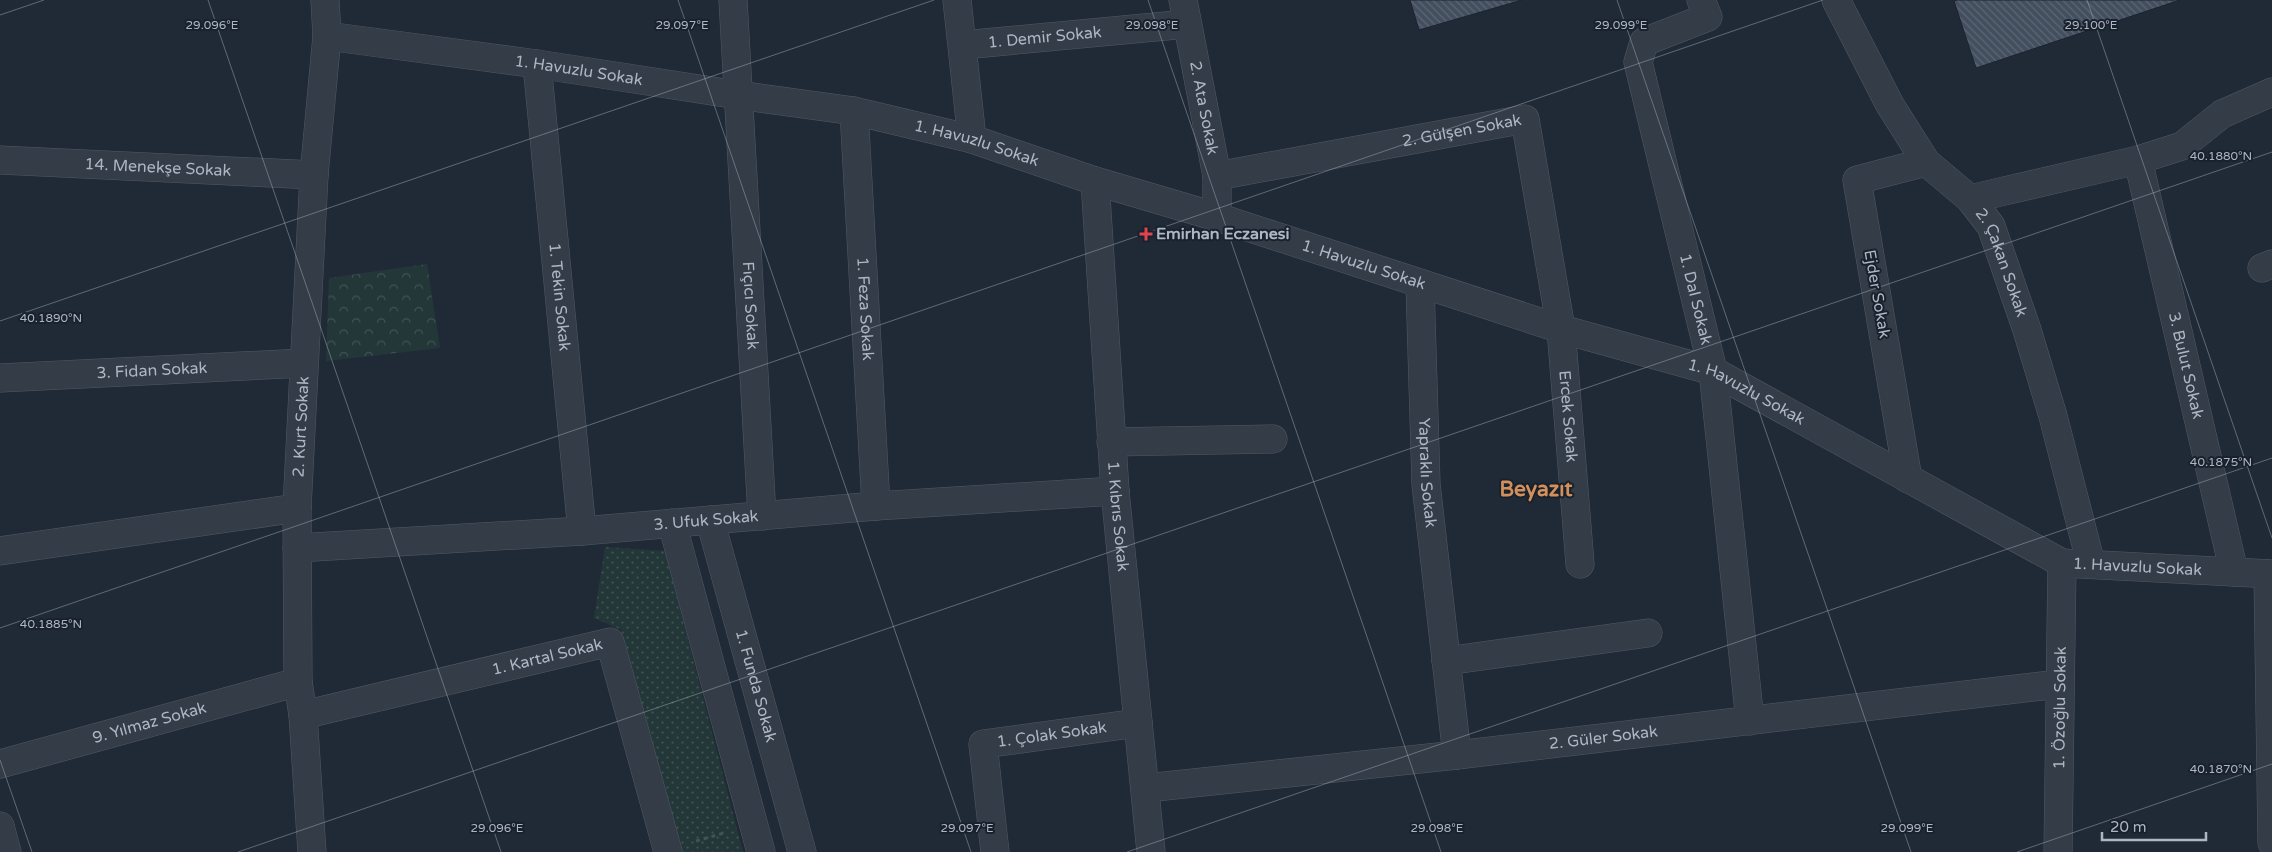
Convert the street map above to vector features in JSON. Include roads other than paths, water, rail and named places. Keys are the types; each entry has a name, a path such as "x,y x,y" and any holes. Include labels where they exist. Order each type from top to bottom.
{"street":[{"name":"2. Kurt Sokak","path":"312,852 303,715 298,682 296,508 314,175 326,36 325,0"},
{"name":"Fıçıcı Sokak","path":"733,0 762,516"},
{"path":"957,0 972,139"},
{"name":"2. Çakan Sokak","path":"1836,0 1890,105 1926,162 1970,199 1991,226 2027,330 2052,416 2090,564"},
{"name":"1. Dal Sokak","path":"1705,8 1644,42 1638,62 1714,371 1750,721"},
{"name":"1. Demir Sokak","path":"963,44 1185,12"},
{"name":"2. Ata Sokak","path":"1185,12 1217,176 1217,217"},
{"name":"1. Havuzlu Sokak","path":"326,36 537,64 854,111 972,139 1095,181 1217,217 1560,329 1714,371 2062,563 2270,574"},
{"name":"1. Tekin Sokak","path":"537,64 582,531"},
{"path":"1970,199 2138,160 2182,146 2222,114 2272,92"},
{"name":"1. Feza Sokak","path":"854,111 876,506"},
{"name":"2. Gülşen Sokak","path":"1217,176 1525,119 1560,329"},
{"name":"14. Menekşe Sokak","path":"0,160 314,175"},
{"name":"3. Bulut Sokak","path":"2138,160 2234,572"},
{"name":"Ejder Sokak","path":"1908,479 1857,180 1926,162"},
{"name":"1. Kıbrıs Sokak","path":"1095,181 1115,491 1146,788 1144,851"},
{"name":"Yapraklı Sokak","path":"1420,284 1426,484 1457,755"},
{"name":"Ercek Sokak","path":"1560,329 1580,564"},
{"name":"3. Fidan Sokak","path":"0,378 304,363"},
{"path":"1111,442 1273,439"},
{"name":"3. Ufuk Sokak","path":"297,548 582,531 876,506 1115,491"},
{"path":"0,551 296,508"},
{"name":"1. Funda Sokak","path":"710,520 802,852"},
{"path":"672,523 760,852"},
{"name":"1. Özoğlu Sokak","path":"2058,852 2062,563"},
{"path":"2270,574 2272,843"},
{"path":"1446,661 1648,633"},
{"name":"1. Kartal Sokak","path":"303,715 610,642 665,851"},
{"name":"9. Yılmaz Sokak","path":"0,764 298,682"},
{"name":"2. Güler Sokak","path":"1146,788 1457,755 2060,684"},
{"name":"1. Çolak Sokak","path":"995,852 983,744 1138,723"},
{"path":"0,826 7,852"}],"place":[{"name":"Emirhan Eczanesi","path":"1146,234"}],"district":[{"name":"Beyazıt","path":"1536,489"}]}
